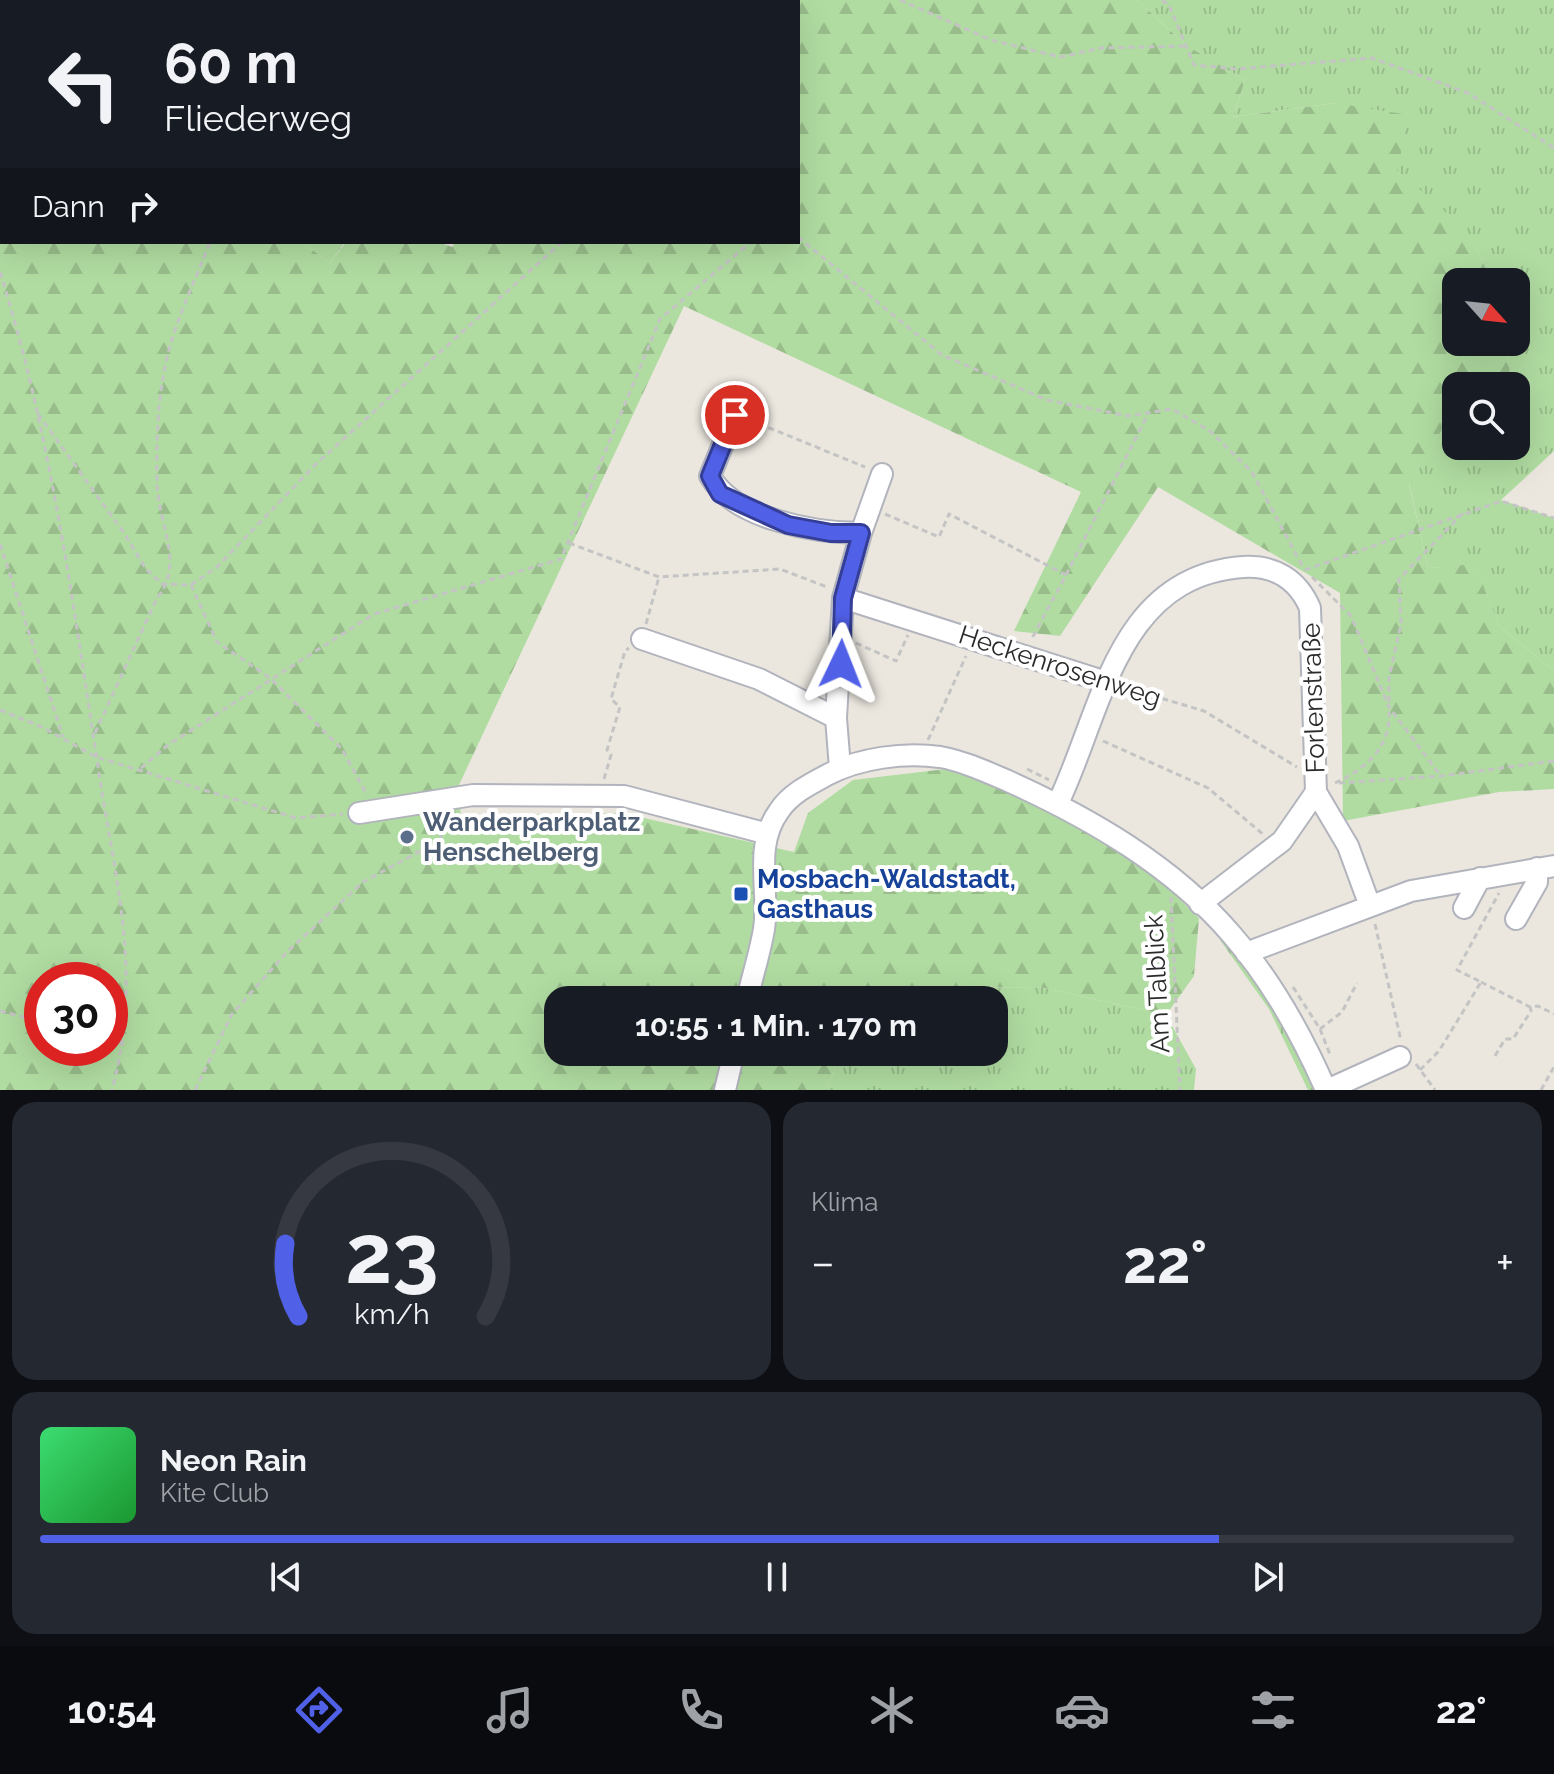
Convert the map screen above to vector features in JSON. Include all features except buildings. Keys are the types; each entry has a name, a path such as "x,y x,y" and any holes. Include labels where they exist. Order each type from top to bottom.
{"street":[{"path":"735,415 710,476 720,494 788,525 831,533 861,533"},
{"path":"840,768 836,718 843,598 882,474"},
{"name":"Forlenstraße","path":"1058,803 1084,732 1137,622 1166,594 1196,578 1229,568 1249,567 1286,576 1301,588 1310,608 1323,786 1276,845 1200,904"},
{"name":"Heckenrosenweg","path":"843,598 1106,682"},
{"path":"642,639 759,679 836,718"},
{"path":"750,986 764,926 762,862 768,834 779,810 802,788 840,768 909,755 941,757 982,770 1058,803 1115,836 1170,877 1246,953 1304,1040 1326,1090 1405,1054"},
{"path":"1323,786 1370,906"},
{"path":"367,811 473,795 624,796 768,834"},
{"path":"1246,953 1411,891 1545,867"},
{"path":"1516,919 1545,867"},
{"path":"1464,908 1480,878"},
{"path":"725,1090 731,1066"}],"path":[{"path":"900,0 991,40 1060,57 1101,48 1187,46"},
{"path":"1162,0 1169,5 1194,65 1237,69 1372,58 1468,93 1554,148"},
{"path":"800,239 942,355 1047,400 1128,416 1172,409 1210,431 1252,472 1305,570 1351,616 1389,707 1441,776"},
{"path":"95,733 157,598 168,585 173,563 163,528 157,486 157,414 170,345 209,244"},
{"path":"36,411 124,533 146,569 168,585 191,585 217,567 317,463 560,244"},
{"path":"141,768 168,745 374,614 561,559 660,319 749,244"},
{"path":"0,272 19,334 75,600 96,757 119,880 125,962"},
{"path":"1024,654 1149,413"},
{"path":"735,415 882,474"},
{"path":"1305,570 1501,501 1554,518"},
{"path":"870,508 939,537 949,514 1066,575"},
{"path":"1323,786 1360,771 1378,752 1390,724 1389,678 1401,624 1399,579 1463,513"},
{"path":"568,543 659,577 780,569 832,589 843,598"},
{"path":"0,544 63,737"},
{"path":"598,796 611,755 607,750 620,707 611,699 625,651 642,639 659,577"},
{"path":"0,710 63,737 96,757 141,768 296,818 367,811 342,749 270,678 217,642 191,585"},
{"path":"842,636 896,661 915,620"},
{"path":"928,741 974,638"},
{"name":"Heckenrosenweg","path":"1106,682 1204,711 1304,771 1323,786"},
{"path":"1084,732 1208,788 1276,845"},
{"path":"1323,786 1441,776 1554,761"},
{"path":"195,1090 232,1014 288,951 363,882 441,840 441,800"},
{"path":"1510,872 1457,970 1530,1007 1538,1006 1554,1014"},
{"name":"Am Talblick","path":"1170,877 1180,1090"},
{"path":"1370,906 1397,1036 1405,1054 1435,1090"},
{"path":"1420,1070 1439,1051 1481,982"},
{"path":"1304,1040 1342,1012 1357,983"},
{"path":"1495,1056 1505,1039 1513,1039 1531,1011 1530,1007"},
{"path":"0,1011 24,1017"},
{"path":"112,1090 118,1066"},
{"path":"1541,1090 1554,1067"}],"green space":[{"path":"800,0 1137,0 1187,46 1245,80 1233,117 1335,103 1409,115 1397,171 1453,219 1476,248 1485,268 1442,268 1442,356 1507,356 1510,368 1509,372 1442,372 1442,430 1409,484 1428,568 1475,564 1499,626 1554,671 1554,789 1499,792 1343,821 1340,593 1158,487 1060,636 1014,631 1081,492 684,306 458,787 461,816 622,813 794,852 808,813 853,780 954,768 1129,850 1199,918 1194,976 1166,1015 1039,987 544,986 544,1066 836,1066 826,1090 0,1090 0,244 305,244 330,263 344,244 444,244 452,247 454,244 800,244"},
{"path":"1137,0 1554,0 1554,451 1501,500 1554,518 1554,671 1499,626 1475,565 1428,568 1409,483 1442,430 1442,460 1530,460 1530,372 1509,372 1507,356 1530,356 1530,268 1485,268 1464,233 1389,163 1335,103 1233,117 1245,80 1224,68 1194,65 1187,46"},
{"path":"305,244 344,244 330,263"},
{"path":"1231,934 1326,1090 1308,1090 1269,1009 1220,940"},
{"path":"1008,987 1039,987 1166,1015 1196,1069 1194,1090 826,1090 836,1066 1008,1066"}],"place":[{"name":"Wanderparkplatz Henschelberg","path":"407,837"},
{"name":"Mosbach-Waldstadt, Gasthaus","path":"741,894"}],"route":[{"path":"735,415 710,476 720,494 788,525 831,533 861,533 843,598 841,664"}]}
